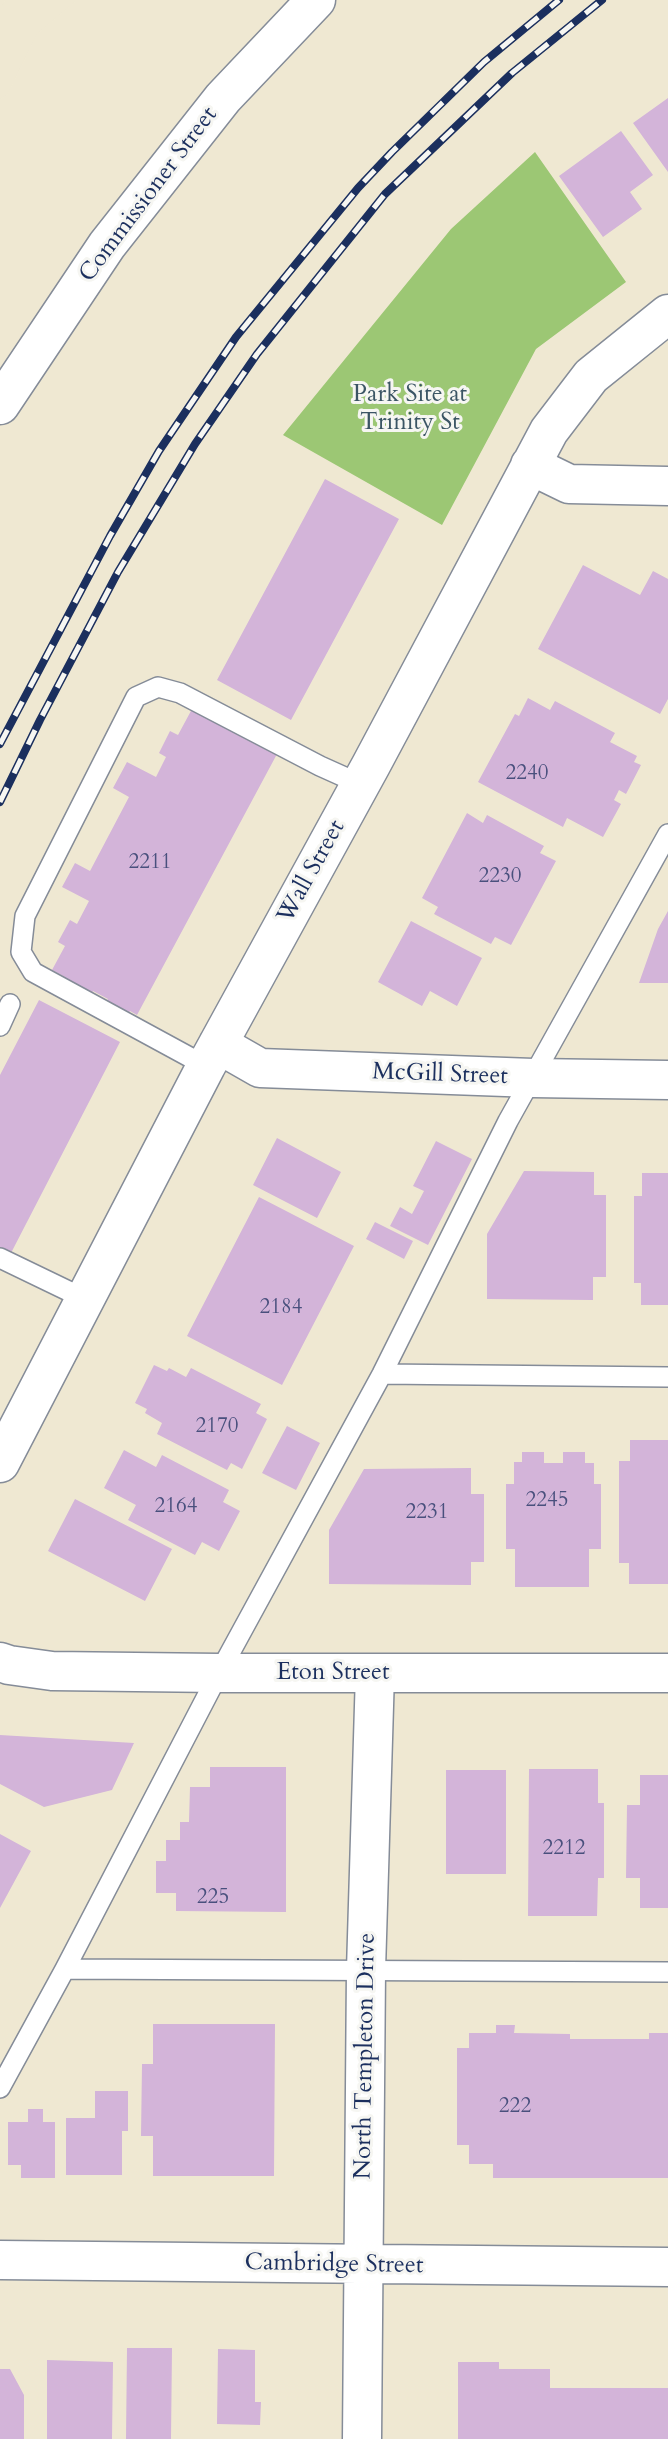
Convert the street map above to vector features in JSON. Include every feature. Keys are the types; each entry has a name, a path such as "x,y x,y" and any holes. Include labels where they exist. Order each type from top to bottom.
{"street":[{"name":"Commissioner Street","path":"0,405 107,245 222,98 316,0"},
{"name":"Wall Street","path":"0,1463 212,1055 549,431 591,376 668,314"},
{"path":"530,466 569,484 668,486"},
{"name":"McGill Street","path":"212,1055 260,1068 668,1080"},
{"name":"Eton Street","path":"0,1662 52,1671 219,1674 668,1674"},
{"name":"North Templeton Drive","path":"362,2439 366,1970 374,1674"},
{"name":"Cambridge Street","path":"0,2260 668,2267"}],"lane":[{"path":"212,1055 33,972 21,952 24,916 136,696 158,687 180,693 360,785"},
{"path":"0,2088 219,1674 382,1374 508,1121 668,834"},
{"path":"0,1026 10,1004"},
{"path":"0,1258 85,1299"},
{"path":"382,1374 668,1377"},
{"path":"65,1969 668,1972"}],"green space":[{"name":"Park Site at Trinity St","path":"535,152 626,282 536,349 442,525 283,435 451,229"}],"pier":[{"path":"7,0 77,0 37,34 7,95 0,99 0,6"}],"building":[{"path":"668,98 668,172 633,123"},
{"path":"621,131 653,175 630,192 642,209 603,237 559,176"},
{"path":"325,479 399,519 291,720 217,680"},
{"path":"583,565 640,595 653,571 668,579 668,699 660,714 538,649"},
{"path":"528,698 550,710 555,701 615,733 610,742 637,756 634,762 641,765 626,794 619,790 614,800 621,804 603,837 567,818 563,827 478,782 515,714 519,716"},
{"path":"192,709 277,754 137,1015 130,1011 126,1018 104,1006 108,999 93,991 89,999 61,984 65,977 52,970 65,946 58,942 70,920 77,924 89,901 62,887 75,863 90,871 129,797 113,788 127,762 156,777 166,757 159,753 170,731 178,735"},
{"path":"467,813 483,823 487,815 544,846 540,853 556,861 511,945 495,937 491,944 434,914 438,907 422,898"},
{"path":"668,911 668,983 639,983 658,929"},
{"path":"411,921 482,958 457,1006 430,991 422,1006 378,982"},
{"path":"39,1000 120,1042 11,1253 0,1247 0,1075"},
{"path":"277,1138 341,1172 317,1218 253,1185"},
{"path":"436,1141 472,1159 428,1245 390,1226 400,1207 412,1214 424,1191 413,1186"},
{"path":"524,1171 594,1172 594,1195 606,1195 606,1277 593,1277 593,1300 487,1299 487,1234"},
{"path":"642,1173 668,1173 668,1305 641,1305 641,1283 634,1283 634,1196 642,1196"},
{"path":"259,1197 354,1246 282,1385 187,1336"},
{"path":"375,1222 413,1241 404,1259 366,1239"},
{"path":"154,1365 167,1371 169,1368 186,1377 191,1368 261,1404 256,1413 267,1419 242,1469 231,1463 227,1470 157,1434 162,1423 145,1413 147,1409 135,1403"},
{"path":"287,1426 320,1443 296,1490 262,1473"},
{"path":"630,1440 668,1440 668,1584 629,1584 629,1563 619,1563 619,1461 630,1461"},
{"path":"124,1450 156,1467 162,1455 229,1490 223,1502 240,1511 219,1551 202,1542 195,1555 128,1520 136,1505 104,1488"},
{"path":"522,1452 544,1452 544,1463 563,1463 563,1452 585,1452 585,1463 594,1463 594,1484 601,1484 601,1549 589,1549 589,1587 515,1587 515,1549 506,1549 506,1484 514,1484 514,1462 522,1462"},
{"path":"471,1468 471,1494 484,1494 484,1562 471,1562 471,1585 329,1584 329,1530 364,1469"},
{"path":"75,1499 172,1549 145,1601 48,1551"},
{"path":"0,1735 134,1743 112,1790 44,1807 0,1784"},
{"path":"210,1767 286,1767 286,1912 176,1911 176,1893 156,1893 156,1861 166,1861 166,1840 180,1840 180,1822 189,1822 190,1787 210,1787"},
{"path":"529,1769 598,1769 598,1803 604,1803 604,1878 598,1878 597,1916 528,1916"},
{"path":"446,1770 506,1770 506,1874 446,1874"},
{"path":"640,1775 668,1775 668,1908 640,1908 640,1878 626,1878 627,1805 640,1805"},
{"path":"0,1834 31,1851 0,1908"},
{"path":"153,2024 275,2024 274,2176 153,2176 153,2136 141,2136 142,2064 153,2064"},
{"path":"496,2025 515,2025 514,2033 570,2034 570,2039 649,2039 649,2033 668,2033 668,2178 493,2178 493,2164 469,2164 469,2145 457,2145 457,2048 469,2048 469,2033 496,2033"},
{"path":"95,2091 128,2091 128,2131 122,2131 122,2175 66,2175 66,2118 95,2118"},
{"path":"28,2109 43,2109 43,2122 55,2122 55,2178 21,2178 21,2165 8,2165 8,2122 28,2122"},
{"path":"127,2348 172,2348 171,2439 126,2439"},
{"path":"218,2349 255,2350 255,2402 261,2402 260,2425 217,2424"},
{"path":"47,2360 113,2362 112,2439 47,2439"},
{"path":"458,2362 499,2362 499,2369 550,2369 550,2388 668,2388 668,2439 458,2439"},
{"path":"0,2369 10,2369 24,2395 24,2439 0,2439"}],"railway":[{"path":"0,744 110,536 159,451 236,337 358,188 392,152 484,62 559,0"},
{"path":"0,802 118,572 195,444 257,354 385,194 512,73 602,0"}]}
